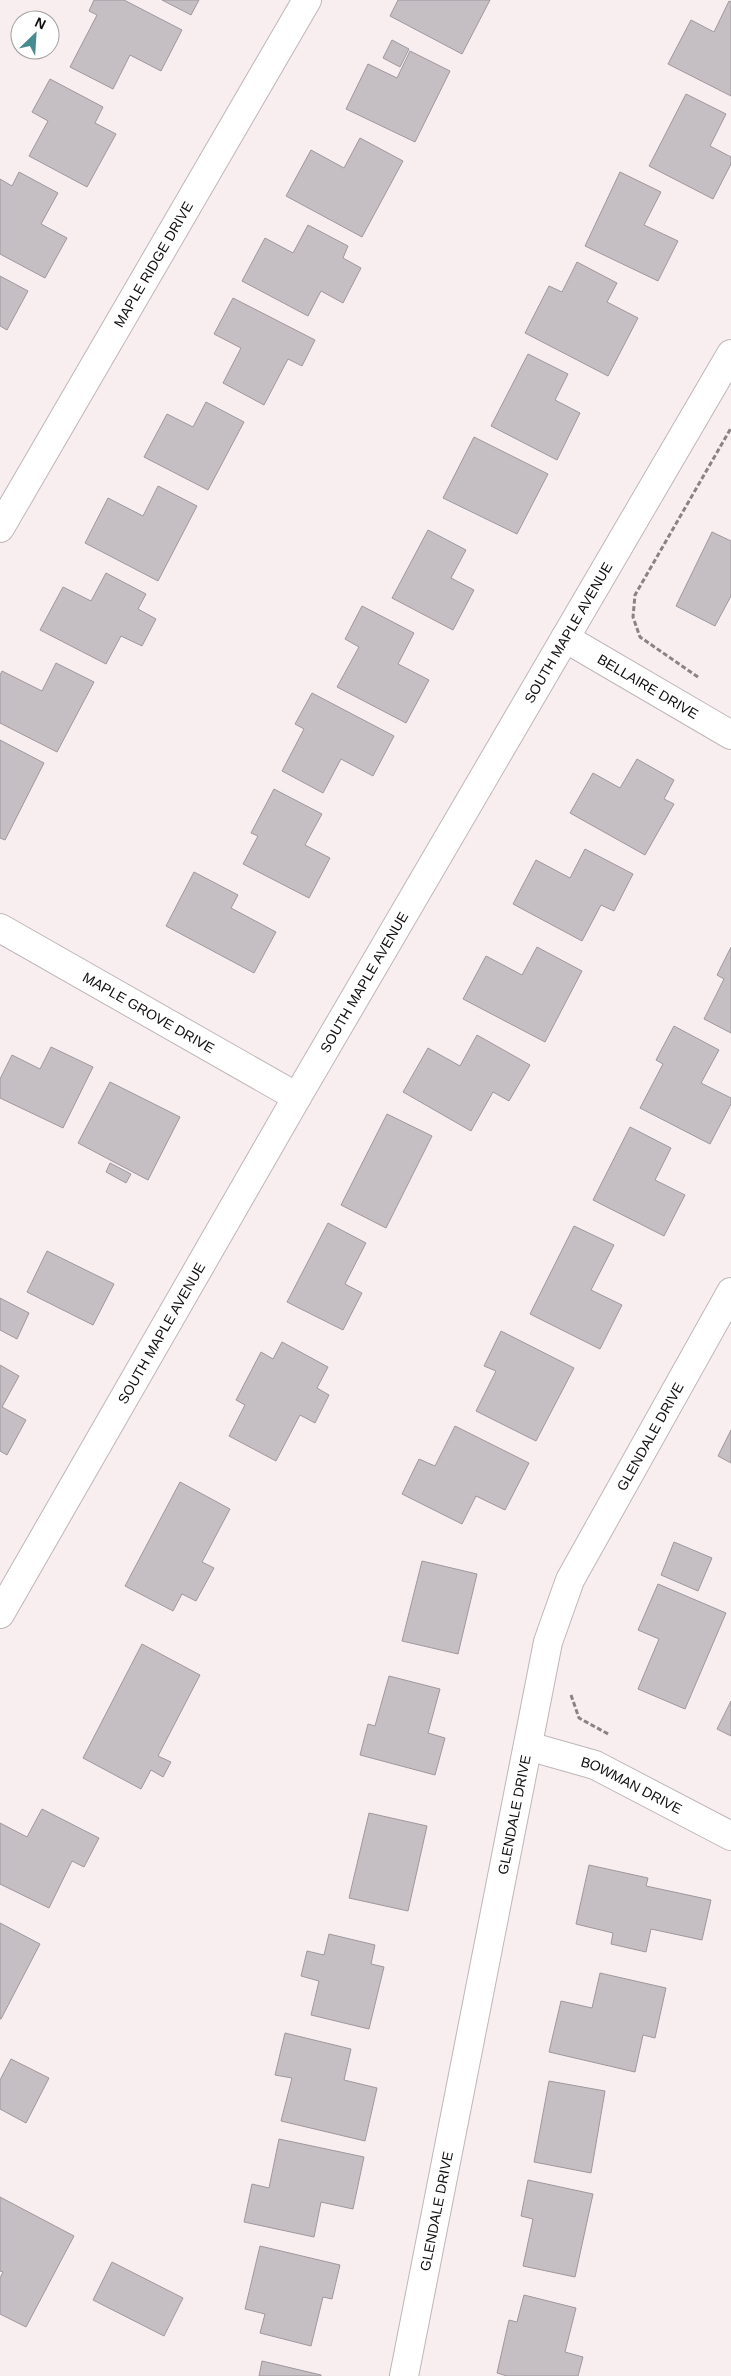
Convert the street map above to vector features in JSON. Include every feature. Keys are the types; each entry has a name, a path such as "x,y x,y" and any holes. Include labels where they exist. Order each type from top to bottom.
{"street":[{"name":"MAPLE RIDGE DRIVE","path":"0,528 307,0"},
{"name":"SOUTH MAPLE AVENUE","path":"0,1614 297,1097 731,354"},
{"name":"BELLAIRE DRIVE","path":"565,638 731,735"},
{"name":"MAPLE GROVE DRIVE","path":"0,928 297,1097"},
{"name":"GLENDALE DRIVE","path":"404,2376 548,1642 570,1580 731,1292"},
{"name":"BOWMAN DRIVE","path":"528,1746 595,1765 731,1836"}],"path":[{"path":"702,679 640,637 633,617 635,595 731,428"},
{"path":"572,1687 570,1695 579,1718 617,1739"}],"building":[{"path":"94,0 124,0 182,30 161,71 130,55 113,89 70,67 97,15 89,11"},
{"path":"162,0 199,0 191,15"},
{"path":"398,0 490,0 462,54 390,16"},
{"path":"729,1 731,2 731,96 668,64 691,20 714,32"},
{"path":"392,40 409,49 400,67 383,58"},
{"path":"410,51 450,71 415,142 346,109 368,64 397,78"},
{"path":"50,79 103,107 95,123 116,134 87,187 29,156 48,121 32,112"},
{"path":"686,94 726,114 710,146 731,157 731,164 713,199 649,166"},
{"path":"360,138 403,161 362,237 286,196 311,150 344,168"},
{"path":"19,172 58,193 41,224 67,238 45,278 0,254 0,179 12,186"},
{"path":"620,172 661,192 644,225 678,241 658,281 585,246"},
{"path":"308,225 348,246 343,258 361,268 343,303 321,291 308,316 242,281 265,238 293,253"},
{"path":"577,262 617,283 607,302 638,318 608,376 525,333 549,286 562,292"},
{"path":"0,276 28,291 7,330 0,326"},
{"path":"233,298 315,340 302,366 288,359 264,405 223,383 241,348 214,334"},
{"path":"528,354 568,374 555,400 580,413 557,460 491,426"},
{"path":"206,402 244,422 208,490 144,457 167,414 193,427"},
{"path":"474,437 548,474 517,534 443,498"},
{"path":"158,486 197,506 158,581 85,543 108,498 143,516"},
{"path":"428,530 466,550 451,578 474,590 453,630 392,598"},
{"path":"712,532 731,541 731,596 715,626 676,606"},
{"path":"106,573 146,594 138,609 156,619 142,646 121,636 106,664 40,630 63,587 91,601"},
{"path":"362,606 414,633 398,664 429,680 406,723 337,687 359,647 345,639"},
{"path":"56,663 94,682 57,752 0,723 0,675 2,671 42,691"},
{"path":"312,693 394,736 373,776 341,759 323,793 282,771 304,729 295,724"},
{"path":"0,740 44,763 5,840 0,838"},
{"path":"637,759 674,780 664,799 674,804 645,855 570,813 593,773 620,788"},
{"path":"274,789 322,814 305,845 330,858 309,898 243,864 258,836 251,833"},
{"path":"585,849 633,874 614,911 601,905 582,941 513,904 536,860 570,878"},
{"path":"194,872 238,895 231,908 276,932 254,973 166,926"},
{"path":"537,947 582,971 545,1042 463,999 486,956 522,975"},
{"path":"731,947 731,1033 704,1019 724,979 717,975"},
{"path":"674,1026 719,1050 701,1083 731,1098 731,1104 710,1144 640,1108 663,1064 656,1060"},
{"path":"477,1035 530,1065 509,1101 493,1092 471,1131 403,1092 428,1048 460,1066"},
{"path":"51,1047 93,1067 63,1128 0,1098 0,1079 12,1055 40,1069"},
{"path":"110,1082 180,1117 148,1180 78,1143"},
{"path":"387,1114 432,1136 386,1228 341,1205"},
{"path":"630,1127 671,1148 655,1180 685,1195 664,1236 593,1200"},
{"path":"110,1163 131,1174 126,1183 106,1172"},
{"path":"328,1223 366,1243 345,1284 362,1293 343,1330 287,1302"},
{"path":"574,1226 614,1245 591,1290 622,1305 600,1349 530,1314"},
{"path":"47,1251 114,1284 93,1325 27,1292"},
{"path":"0,1298 29,1313 17,1339 0,1330"},
{"path":"501,1331 574,1368 536,1441 476,1411 496,1371 484,1366"},
{"path":"282,1342 328,1367 317,1388 329,1395 315,1423 300,1415 276,1461 229,1436 245,1405 236,1400 261,1352 273,1359"},
{"path":"0,1365 19,1376 2,1407 26,1420 7,1455 0,1451"},
{"path":"455,1426 529,1463 505,1510 476,1496 462,1524 402,1494 419,1459 435,1466"},
{"path":"731,1430 731,1463 718,1456"},
{"path":"180,1482 230,1509 202,1562 214,1568 196,1601 182,1594 173,1611 125,1586"},
{"path":"674,1542 712,1558 698,1591 661,1575"},
{"path":"422,1561 477,1574 458,1654 402,1641"},
{"path":"658,1584 726,1613 685,1709 638,1689 659,1639 638,1630"},
{"path":"142,1644 200,1675 158,1756 171,1762 163,1777 151,1770 141,1789 83,1758"},
{"path":"389,1676 440,1689 428,1733 445,1738 435,1775 360,1755 368,1724 375,1726"},
{"path":"731,1701 731,1736 717,1729"},
{"path":"42,1809 99,1838 84,1867 72,1861 49,1908 0,1884 0,1823 27,1837"},
{"path":"369,1813 427,1826 408,1911 349,1898"},
{"path":"589,1865 648,1878 646,1886 711,1900 702,1940 651,1929 646,1952 611,1944 613,1933 576,1924"},
{"path":"0,1923 40,1944 1,2019 0,2019"},
{"path":"329,1934 375,1945 371,1964 384,1967 369,2029 311,2015 319,1981 301,1976 307,1951 324,1955"},
{"path":"600,1973 666,1988 655,2038 643,2035 635,2072 549,2052 561,2001 592,2008"},
{"path":"285,2033 351,2049 344,2080 377,2088 365,2141 281,2121 292,2078 275,2075"},
{"path":"11,2059 49,2078 26,2123 0,2109 0,2080"},
{"path":"549,2081 605,2091 591,2173 534,2162"},
{"path":"279,2139 364,2157 353,2209 321,2202 314,2237 244,2222 252,2184 269,2188"},
{"path":"528,2180 593,2194 575,2277 523,2266 533,2219 521,2216"},
{"path":"0,2197 74,2236 26,2327 0,2314 0,2278 3,2272 0,2271"},
{"path":"260,2246 340,2265 332,2299 323,2297 311,2346 260,2333 265,2314 245,2309"},
{"path":"112,2262 183,2298 164,2336 93,2300"},
{"path":"524,2295 576,2308 565,2352 583,2357 578,2376 507,2376 497,2373 509,2320 517,2322"},
{"path":"262,2361 321,2375 321,2376 259,2376"}]}
